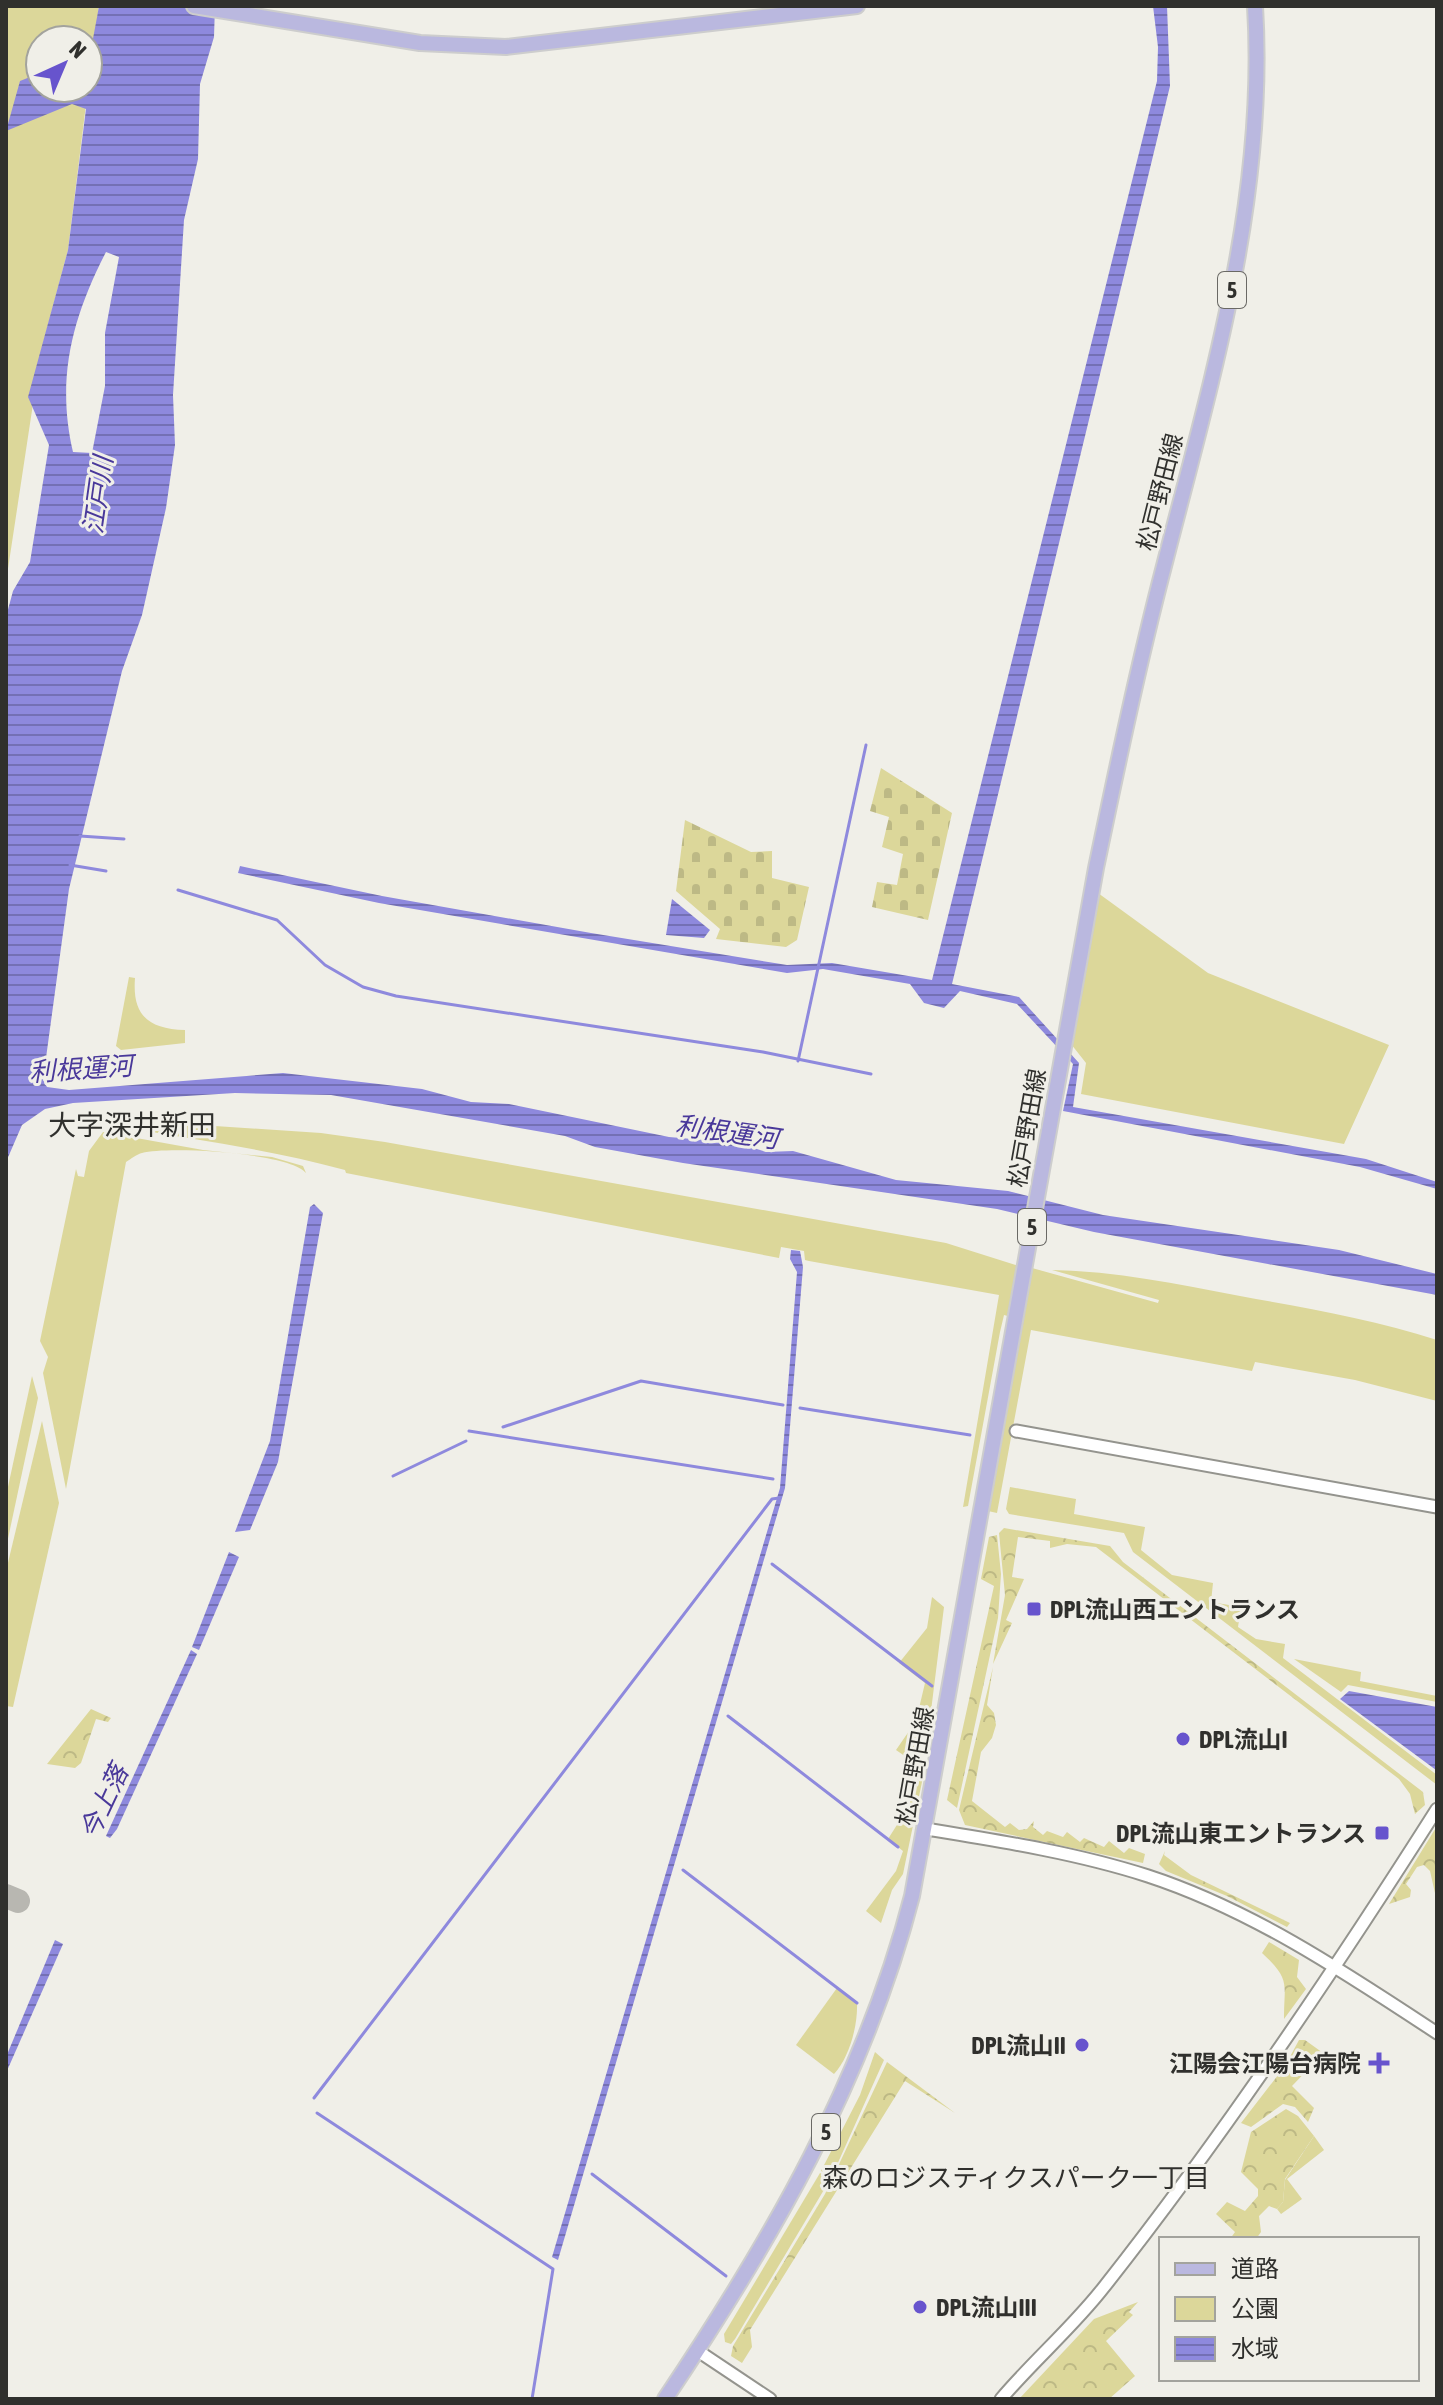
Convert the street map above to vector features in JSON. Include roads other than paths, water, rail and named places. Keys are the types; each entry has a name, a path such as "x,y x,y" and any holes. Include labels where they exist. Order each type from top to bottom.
{"main road":[{"path":"194,6 441,44 530,45 857,6"},
{"name":"松戸野田線","path":"665,2399 770,2236 846,2089 899,1946 926,1829 1096,868 1133,695 1235,274 1251,182 1257,112 1255,6"}],"street":[{"path":"1016,1431 1437,1507"},
{"path":"1001,2399 1088,2308 1156,2221 1254,2086 1437,1809"},
{"path":"926,1829 1086,1860 1148,1876 1241,1914 1437,2033"},
{"path":"698,2351 770,2399"}],"water":[{"name":"江戸川","path":"99,6 215,6 214,37 200,84 198,159 184,220 173,395 175,445 166,508 142,615 122,671 69,889 43,1080 47,1087 69,1090 283,1073 422,1089 471,1102 509,1104 669,1137 738,1143 766,1152 793,1151 896,1180 1008,1191 1103,1215 1339,1250 1437,1274 1437,1295 1094,1232 997,1209 683,1163 595,1147 565,1136 331,1095 235,1093 73,1103 45,1109 22,1125 6,1162 6,617 13,591 30,562 49,445 28,397 68,250 86,109 72,104 104,104 104,24 96,24","holes":["106,252 119,257 105,333 105,386 92,453 73,452 66,399 70,349 84,301"]},
{"path":"1153,6 1167,6 1170,86 952,984 1019,997 1079,1063 1073,1107 1366,1159 1437,1182 1437,1189 1360,1167 1063,1111 1073,1064 1017,1004 960,991 944,1008 924,1003 910,984 823,969 787,973 379,903 238,873 240,866 382,896 787,965 832,963 932,980 1157,81 1158,47"},
{"path":"24,79 24,104 72,104 6,131 20,81"},
{"path":"672,899 710,930 704,938 666,935"},
{"path":"314,1204 323,1213 278,1462 250,1530 235,1532 270,1441 310,1207"},
{"path":"791,1250 800,1251 803,1267 785,1488 558,2260 552,2257 780,1488 797,1272 790,1259"},
{"path":"229,1552 239,1557 199,1650 192,1647"},
{"path":"191,1650 197,1654 117,1829 110,1838 106,1836"},
{"path":"1349,1691 1437,1707 1436,1770 1340,1699"},
{"path":"55,1940 63,1944 6,2073 6,2057"}],"waterway":[{"path":"798,1061 866,745"},
{"path":"80,836 124,839"},
{"path":"70,865 106,871"},
{"path":"178,890 277,920 325,965 363,987 396,996 763,1052 871,1074"},
{"path":"503,1427 641,1381 783,1405"},
{"path":"800,1408 970,1435"},
{"path":"469,1431 773,1479"},
{"path":"393,1476 466,1441"},
{"path":"314,2098 772,1499 779,1498"},
{"path":"772,1564 932,1686"},
{"path":"728,1716 898,1847"},
{"path":"683,1870 857,2003"},
{"path":"317,2113 553,2269 532,2399"},
{"path":"592,2174 726,2276"}],"place":[{"name":"DPL流山西エントランス","path":"1034,1609"},
{"name":"DPL流山I","path":"1183,1739"},
{"name":"DPL流山東エントランス","path":"1382,1833"},
{"name":"DPL流山II","path":"1082,2045"},
{"name":"江陽会江陽台病院","path":"1379,2063"},
{"name":"DPL流山III","path":"920,2307"}],"district":[{"name":"大字深井新田","path":"132,1125"},
{"name":"森のロジスティクスパーク一丁目","path":"1016,2178"}],"water label":[{"name":"利根運河","path":"81,1069"},
{"name":"利根運河","path":"727,1132"},
{"name":"今上落","path":"104,1802"}]}
